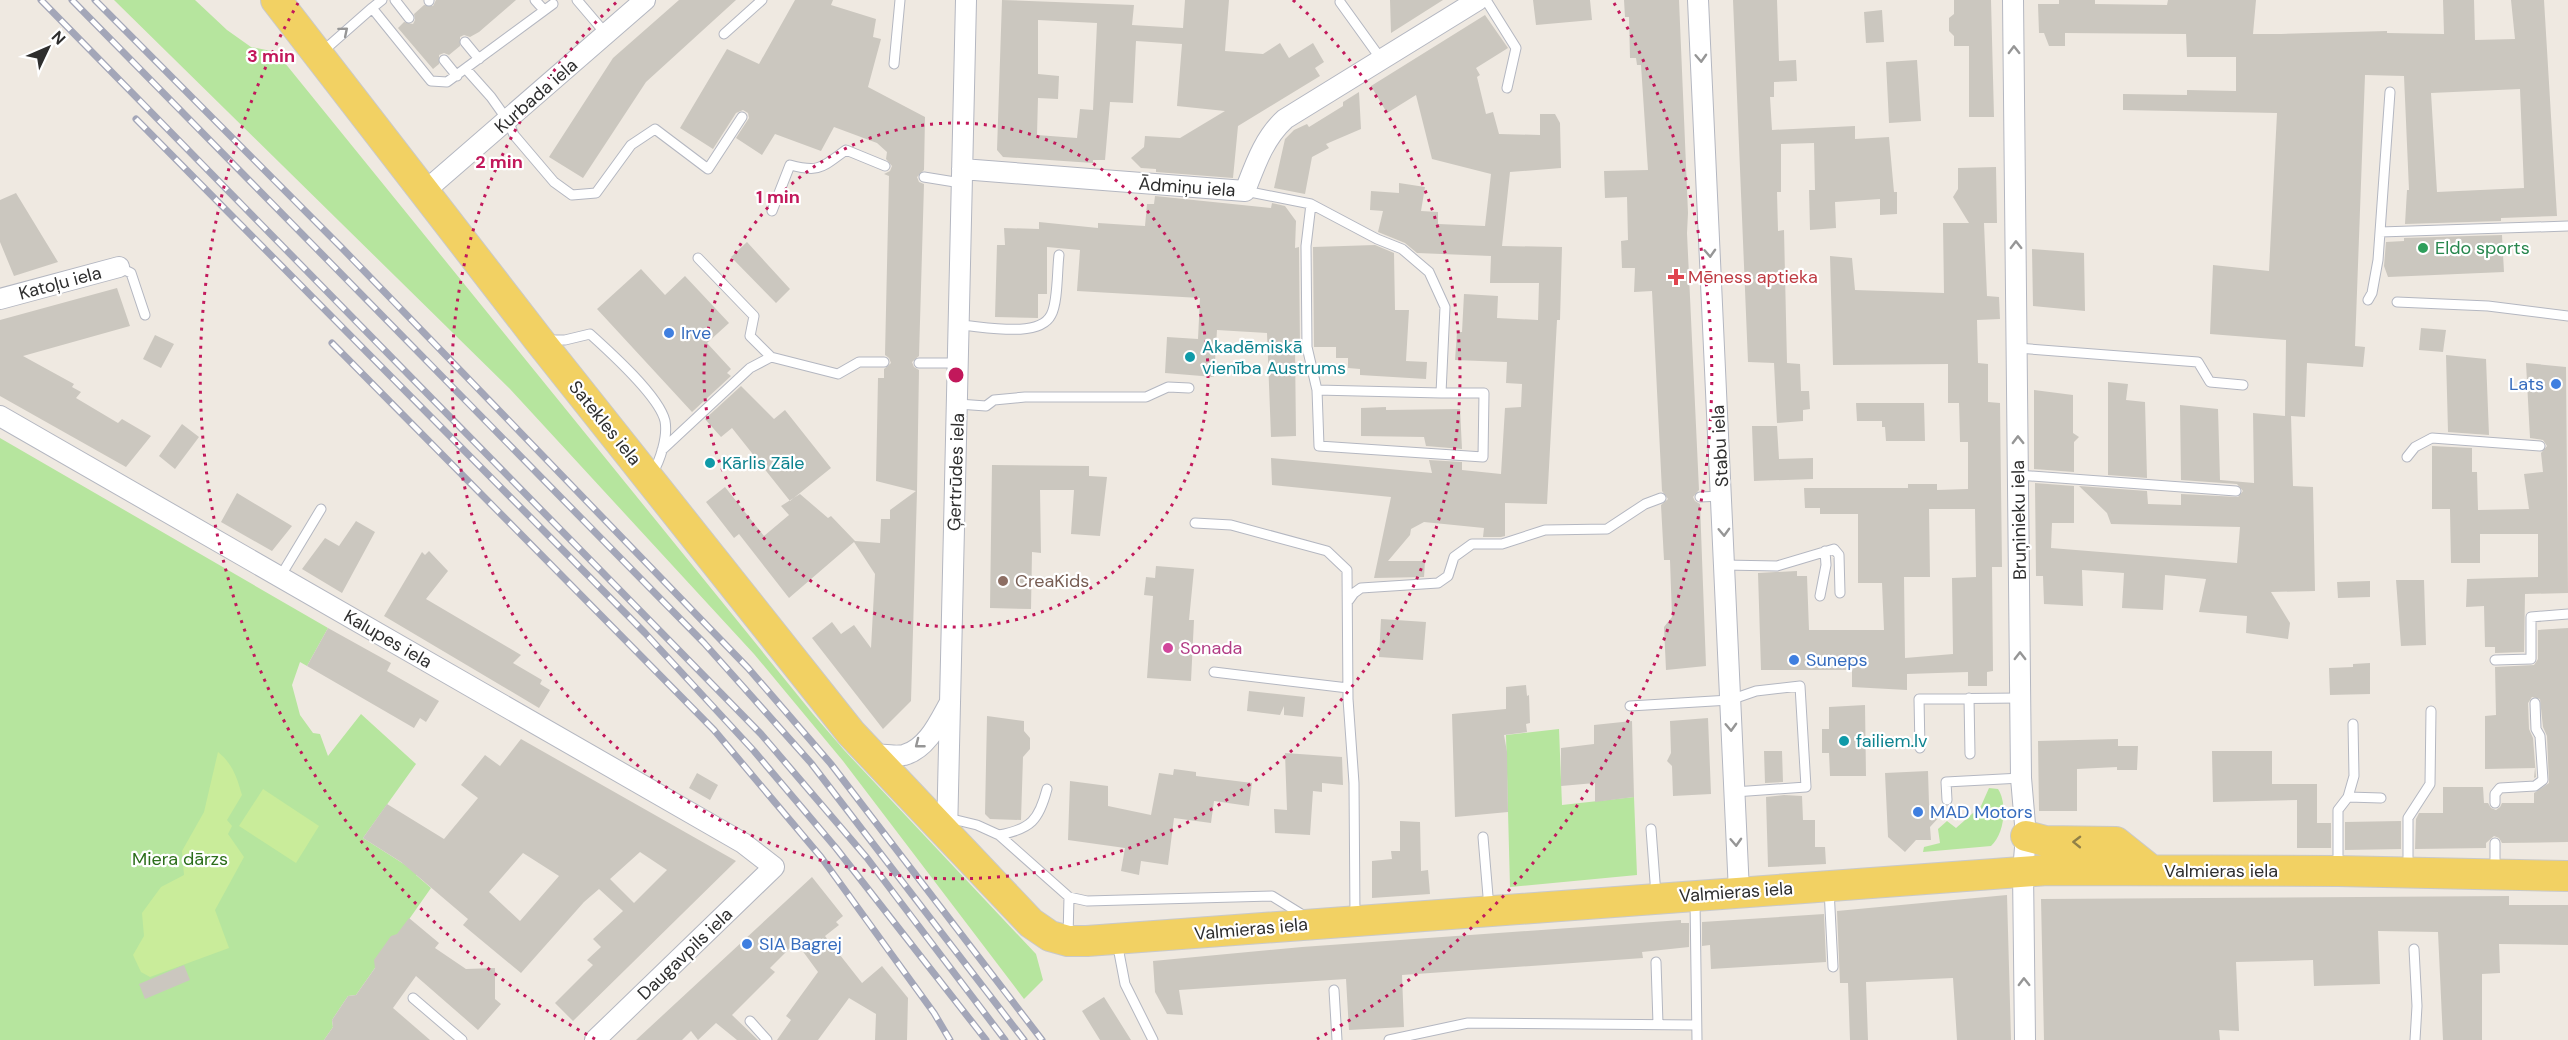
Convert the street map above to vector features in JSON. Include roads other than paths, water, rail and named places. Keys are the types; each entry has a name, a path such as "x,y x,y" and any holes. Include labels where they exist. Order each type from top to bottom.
{"main road":[{"name":"Satekles iela","path":"276,0 538,339 870,754 948,827"},
{"name":"Valmieras iela","path":"948,827 1031,923 1050,936 1068,941 2023,870 2338,871 2568,876"},
{"path":"2026,836 2045,841 2115,842 2151,870"}],"street":[{"name":"Kurbada iela","path":"425,191 645,0"},
{"name":"Ģertrūdes iela","path":"948,827 966,0"},
{"name":"Ādmiņu iela","path":"961,176 1245,191 1253,169 1273,130 1285,119 1381,59 1456,6 1478,0"},
{"name":"Stabu iela","path":"1698,0 1739,892"},
{"name":"Bruņinieku iela","path":"2013,0 2021,777 2026,836 2023,870 2025,1040"},
{"name":"Katoļu iela","path":"0,299 119,267"},
{"name":"Kalupes iela","path":"0,416 743,843 774,867"},
{"path":"870,754 904,754 922,744 936,728 950,702"},
{"name":"Daugavpils iela","path":"596,1040 774,867"}],"lane":[{"path":"319,56 338,35 382,0"},
{"path":"395,0 409,18"},
{"path":"535,0 544,10"},
{"path":"577,0 606,34"},
{"path":"724,34 762,0"},
{"path":"894,64 900,0"},
{"path":"1486,0 1516,48 1507,88"},
{"path":"372,8 431,81 447,82 554,1"},
{"path":"1340,2 1381,59"},
{"path":"465,42 479,59"},
{"path":"444,60 457,76"},
{"path":"466,69 490,96 514,135 554,182 572,195 596,193 631,145 655,129 708,169 742,117"},
{"path":"2368,300 2376,277 2390,92"},
{"path":"772,211 790,165 806,170 819,169 846,150 885,166"},
{"path":"924,177 961,176"},
{"path":"1245,191 1311,204 1377,239 1402,249 1429,272 1444,308 1441,393"},
{"path":"1311,204 1306,246 1306,347 1317,390 1318,446 1483,457 1484,393 1317,390"},
{"path":"2380,232 2568,226"},
{"path":"959,325 1025,330 1037,328 1045,323 1052,314 1059,255"},
{"path":"698,258 753,316 750,336 771,357 838,374 859,362 884,362"},
{"path":"119,267 131,273 145,315"},
{"path":"2397,302 2488,306 2568,316"},
{"path":"538,339 566,340 590,334 616,358 657,404 665,422 661,459 649,479"},
{"path":"2017,348 2198,362 2210,382 2243,385"},
{"path":"662,450 750,368 771,357"},
{"path":"919,363 958,363"},
{"path":"958,404 986,406 994,400 1025,397 1146,397 1168,387 1189,388"},
{"path":"2407,457 2415,447 2432,438 2540,446"},
{"path":"2018,475 2236,491"},
{"path":"1700,497 1722,496"},
{"path":"1348,600 1361,588 1438,583 1448,576 1454,557 1472,544 1502,544 1545,530 1607,530 1645,504 1661,498"},
{"path":"280,577 321,509"},
{"path":"1195,523 1231,525 1327,551 1347,570 1348,688 1354,783 1355,920"},
{"path":"1724,565 1777,566 1834,549 1838,553 1840,593"},
{"path":"1821,596 1826,565 1825,551"},
{"path":"2495,660 2531,659 2531,617 2568,614"},
{"path":"1214,672 1348,688"},
{"path":"1630,706 1730,700 1756,691 1800,686 1806,787 1734,792"},
{"path":"1969,698 1970,754"},
{"path":"1920,748 1919,699 2020,698"},
{"path":"2495,803 2495,794 2500,788 2535,786 2543,780 2535,703"},
{"path":"2408,872 2408,818 2430,784 2431,711"},
{"path":"2338,871 2338,810 2348,797 2355,776 2353,724"},
{"path":"1947,800 1946,782 2021,777"},
{"path":"999,835 1021,831 1027,826 1042,807 1047,789"},
{"path":"2348,797 2381,798"},
{"path":"948,827 977,825 999,835 1069,897 1088,900 1272,896 1317,923"},
{"path":"1651,830 1656,898"},
{"path":"1483,837 1489,910"},
{"path":"2495,843 2495,874"},
{"path":"1829,885 1833,967"},
{"path":"1694,895 1696,1040"},
{"path":"1068,941 1069,897"},
{"path":"1117,939 1125,984 1153,1040"},
{"path":"2414,949 2417,1006 2415,1040"},
{"path":"1656,962 1658,1024"},
{"path":"1334,990 1337,1040"},
{"path":"413,998 462,1040"},
{"path":"750,1021 767,1040"},
{"path":"1389,1040 1468,1023 1696,1025"}],"railway":[{"path":"41,0 761,734 867,858 1005,1040"},
{"path":"72,0 704,643 811,763 1024,1040"},
{"path":"95,0 341,247 748,668 831,764 1042,1040"},
{"path":"136,119 645,633 754,751 836,848 986,1040"},
{"path":"332,343 714,730 821,857 934,1013 950,1040"}],"place":[{"name":"Eldo sports","path":"2423,248"},
{"name":"Mēness aptieka","path":"1676,277"},
{"name":"Irve","path":"669,333"},
{"name":"Akadēmiskā vienība Austrums","path":"1190,357"},
{"name":"Lats","path":"2556,384"},
{"name":"Kārlis Zāle","path":"710,463"},
{"name":"CreaKids","path":"1003,581"},
{"name":"Sonada","path":"1168,648"},
{"name":"Suneps","path":"1794,660"},
{"name":"failiem.lv","path":"1844,741"},
{"name":"MAD Motors","path":"1918,812"},
{"name":"SIA Bagrej","path":"747,944"}],"park label":[{"name":"Miera dārzs","path":"180,859"}]}
